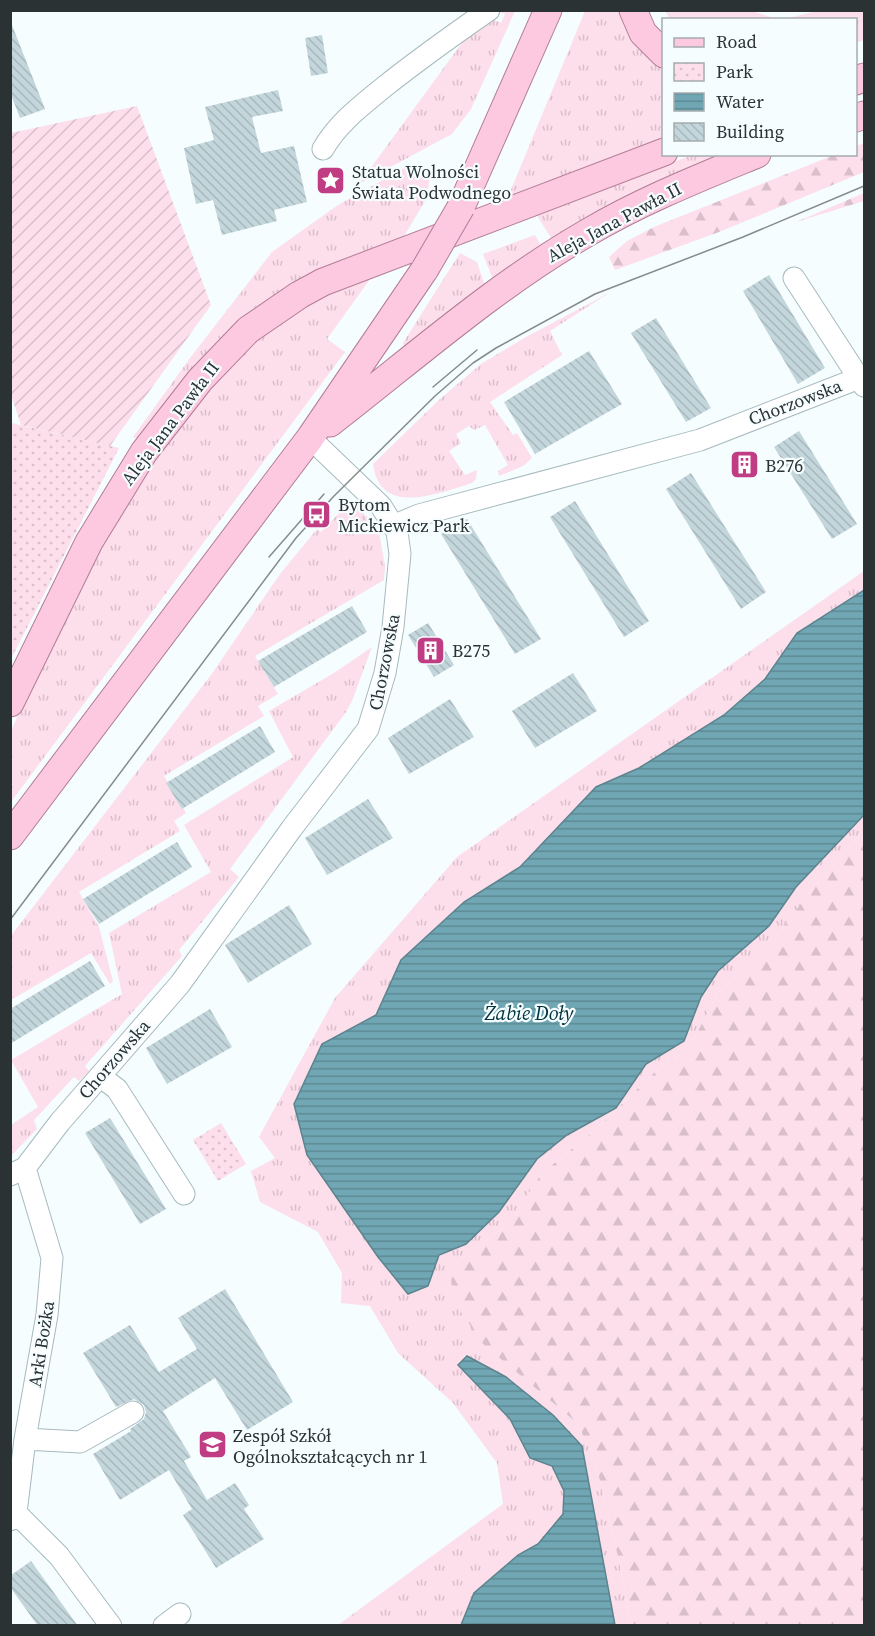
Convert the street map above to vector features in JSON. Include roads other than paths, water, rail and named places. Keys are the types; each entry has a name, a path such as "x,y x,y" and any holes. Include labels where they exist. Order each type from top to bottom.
{"main road":[{"path":"10,836 310,438 425,269 461,207 548,10"},
{"path":"633,10 643,33 662,53"},
{"name":"Aleja Jana Pawła II","path":"10,703 77,565 114,497 180,404 248,330 322,282 662,152"},
{"name":"Aleja Jana Pawła II","path":"310,438 496,294 554,253 657,196 752,156"}],"street":[{"path":"322,149 332,132 347,117 437,45 489,10"},
{"path":"794,278 862,382"},
{"name":"Chorzowska","path":"18,1172 180,984 292,828 368,729 380,692 393,627 400,554 395,525 439,509 700,440 862,382"},
{"path":"310,438 374,499 395,525"},
{"path":"100,1076 117,1089 184,1194"},
{"name":"Arki Bożka","path":"13,1517 47,1315 52,1258 18,1172"},
{"path":"25,1439 80,1442 133,1412"},
{"path":"13,1517 59,1556 111,1626"}],"water":[{"name":"Żabie Doły","path":"864,590 864,815 796,887 769,926 718,971 701,997 684,1041 646,1064 616,1108 567,1135 537,1159 499,1212 466,1244 439,1255 428,1286 408,1294 378,1257 307,1155 294,1104 322,1044 376,1015 401,960 464,902 520,867 596,787 639,768 724,715 765,679 797,633"},
{"path":"467,1356 506,1377 553,1415 582,1446 615,1625 461,1625 474,1593 518,1555 538,1544 563,1514 564,1491 552,1466 530,1458 510,1419 458,1365"}],"tram line":[{"path":"10,920 296,538 334,496 435,396 473,363 595,294 743,237 864,186"},
{"path":"433,387 477,350"},
{"path":"269,557 324,494"}],"place":[{"name":"Statua Wolności Świata Podwodnego","path":"331,181"},
{"name":"B276","path":"744,465"},
{"name":"Bytom Mickiewicz Park","path":"317,514"},
{"name":"B275","path":"431,650"},
{"name":"Zespół Szkół Ogólnokształcących nr 1","path":"212,1445"}]}
